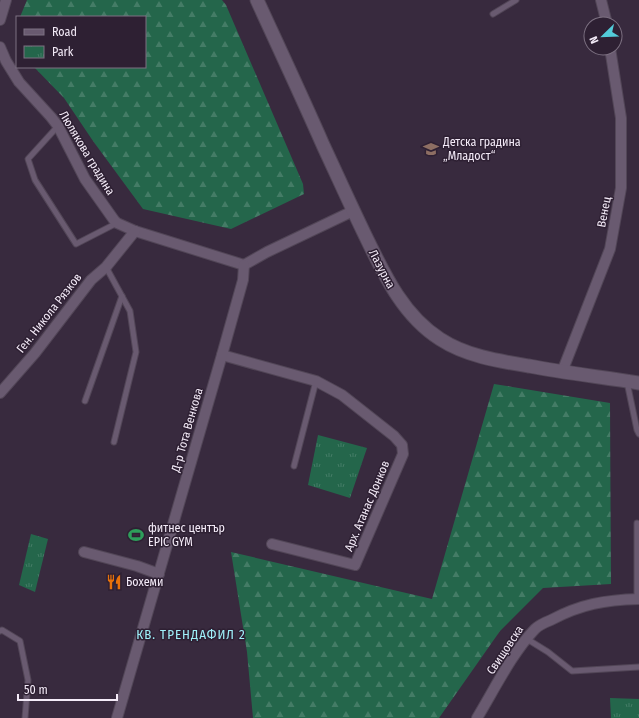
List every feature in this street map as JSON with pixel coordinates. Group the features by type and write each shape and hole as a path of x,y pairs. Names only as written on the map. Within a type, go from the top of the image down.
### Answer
{"street":[{"path":"0,20 6,0"},
{"name":"Лазурна","path":"257,0 379,265 394,292 407,311 440,339 466,352 495,360 562,372 633,382"},
{"path":"601,0 605,16"},
{"name":"Люлякова градина","path":"0,47 6,61 19,82 58,126 85,179 117,223"},
{"name":"Венец","path":"562,372 610,250 621,188 621,118 611,56"},
{"path":"117,223 135,231 244,265 353,211"},
{"name":"Ген. Никола Рязков","path":"0,393 35,353 91,280 106,267 135,231"},
{"name":"Д-р Тота Венкова","path":"117,718 222,355 243,280 244,265"},
{"path":"222,355 316,381"},
{"name":"Арх. Атанас Донков","path":"272,544 355,564 403,454 402,445 394,436 342,394 316,381"},
{"path":"84,552 137,566 159,574"},
{"name":"Свищовска","path":"477,718 516,654 536,628 557,616 589,604 606,601 638,599"}],"lane":[{"path":"493,14 516,0"},
{"path":"58,126 28,159 35,180 76,244 117,223"},
{"path":"106,267 130,310 136,352 114,442"},
{"path":"85,401 122,296"},
{"path":"294,466 316,381"},
{"path":"633,382 637,430 639,434"},
{"path":"637,523 638,599"},
{"path":"0,631 2,630 20,641 28,680 25,718"},
{"path":"527,639 548,652 572,671 639,667"}],"green space":[{"path":"27,0 222,0 226,5 303,184 304,194 231,229 143,209 93,141 64,98 35,68 146,68 146,16 20,16"},
{"path":"494,384 610,403 611,584 543,588 500,631 439,718 253,718 247,652 231,552 432,599"},
{"path":"318,435 367,448 350,498 308,485"},
{"path":"31,534 48,539 35,592 19,585"},
{"path":"610,698 639,699 639,718 611,718"}],"place":[{"name":"Детска градина „Младост“","path":"431,149"},
{"name":"фитнес център EPIC GYM","path":"136,535"},
{"name":"Бохеми","path":"114,582"}],"district":[{"name":"КВ. ТРЕНДАФИЛ 2","path":"191,634"}]}
